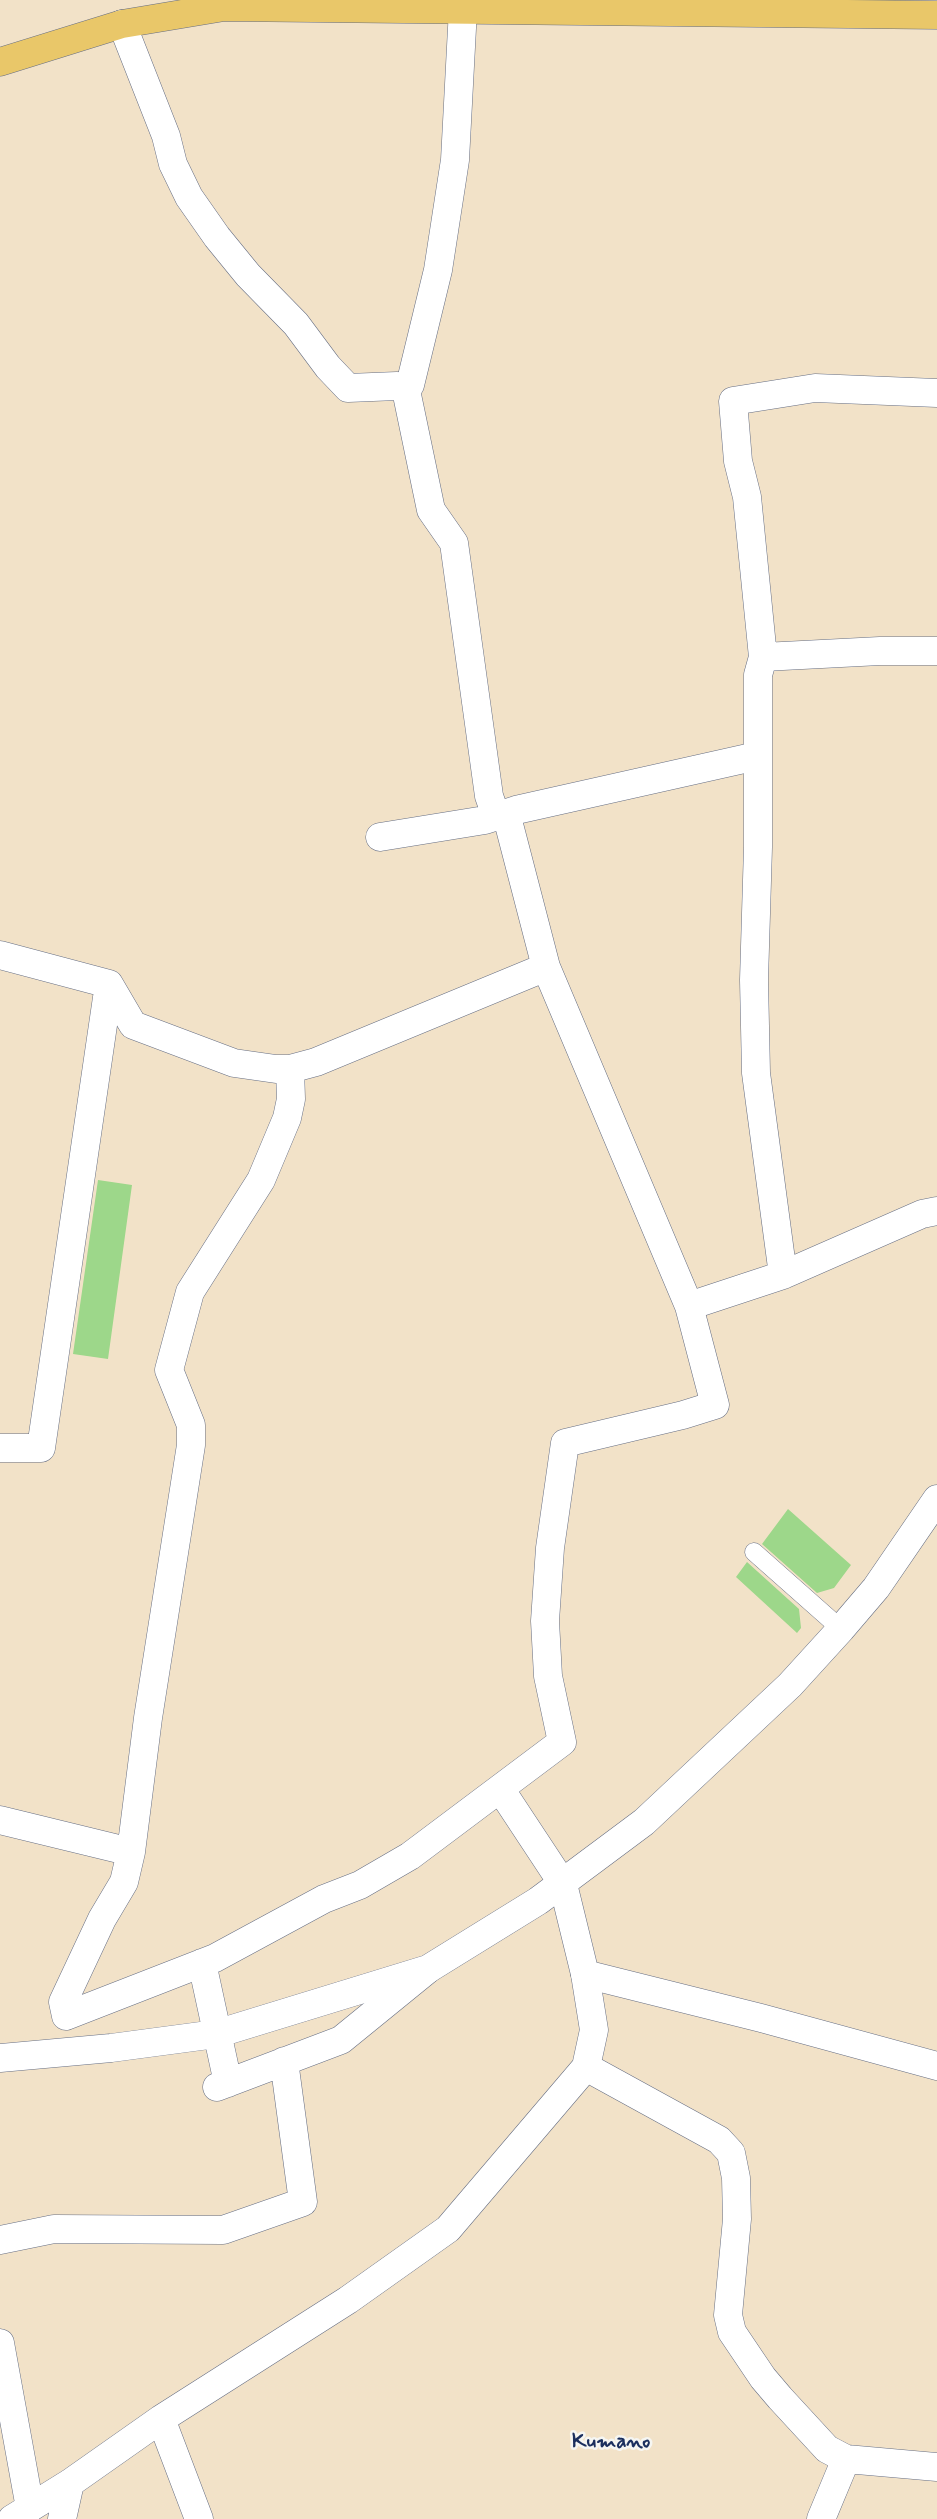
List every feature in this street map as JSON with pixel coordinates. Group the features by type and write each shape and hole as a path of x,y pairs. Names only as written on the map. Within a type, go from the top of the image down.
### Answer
{"highway":[{"path":"0,62 122,24 223,3 398,4 463,9 937,15"}],"street":[{"path":"406,390 410,385 438,270 455,160 463,9"},
{"path":"122,24 166,136 173,164 189,197 217,237 248,275 296,324 328,367 348,388 397,386 406,390"},
{"path":"783,1275 756,1073 754,980 758,847 758,675 764,658 747,497 738,461 733,401 816,388 937,393"},
{"path":"290,1069 291,1099 287,1118 261,1180 190,1292 169,1370 191,1425 191,1445 148,1718 131,1852 124,1882 102,1919 63,2002 66,2016 202,1963 324,1899 360,1885 410,1856 501,1790 562,1742 548,1676 545,1621 550,1548 565,1443 683,1415 715,1405 689,1306 546,967 501,814 489,796 454,543 431,510 406,390"},
{"path":"764,658 880,651 937,651"},
{"path":"380,837 501,814 757,756"},
{"path":"0,956 109,984 133,1025 234,1063 290,1069 316,1062 377,1038 546,967"},
{"path":"0,1448 41,1448 109,984"},
{"path":"689,1306 783,1275 922,1214 937,1211"},
{"path":"202,1963 216,2034 222,2085 340,2040 428,1969 563,1884 644,1822 790,1685 841,1629 876,1588 937,1499"},
{"path":"0,2344 21,2513 70,2483 161,2418 348,2300 448,2230 586,2067 594,2030 586,1974 563,1884 501,1790"},
{"path":"0,1820 131,1852"},
{"path":"0,2058 111,2048 216,2034 428,1969"},
{"path":"586,1974 761,2018 937,2066"},
{"path":"0,2240 54,2229 223,2230 303,2202 284,2061"},
{"path":"586,2067 719,2140 731,2153 736,2178 737,2219 728,2315 732,2332 763,2378 780,2398 827,2449 846,2459 937,2467"},
{"path":"161,2418 199,2519"},
{"path":"821,2519 846,2459"},
{"path":"62,2519 70,2483"}],"lane":[{"path":"754,1552 841,1629"}],"green space":[{"path":"98,1180 132,1185 108,1359 73,1354"},
{"path":"788,1509 851,1565 834,1588 817,1593 762,1544"},
{"path":"747,1562 799,1609 801,1628 797,1633 736,1577"}],"district":[{"name":"Kumano","path":"611,2443"}]}
